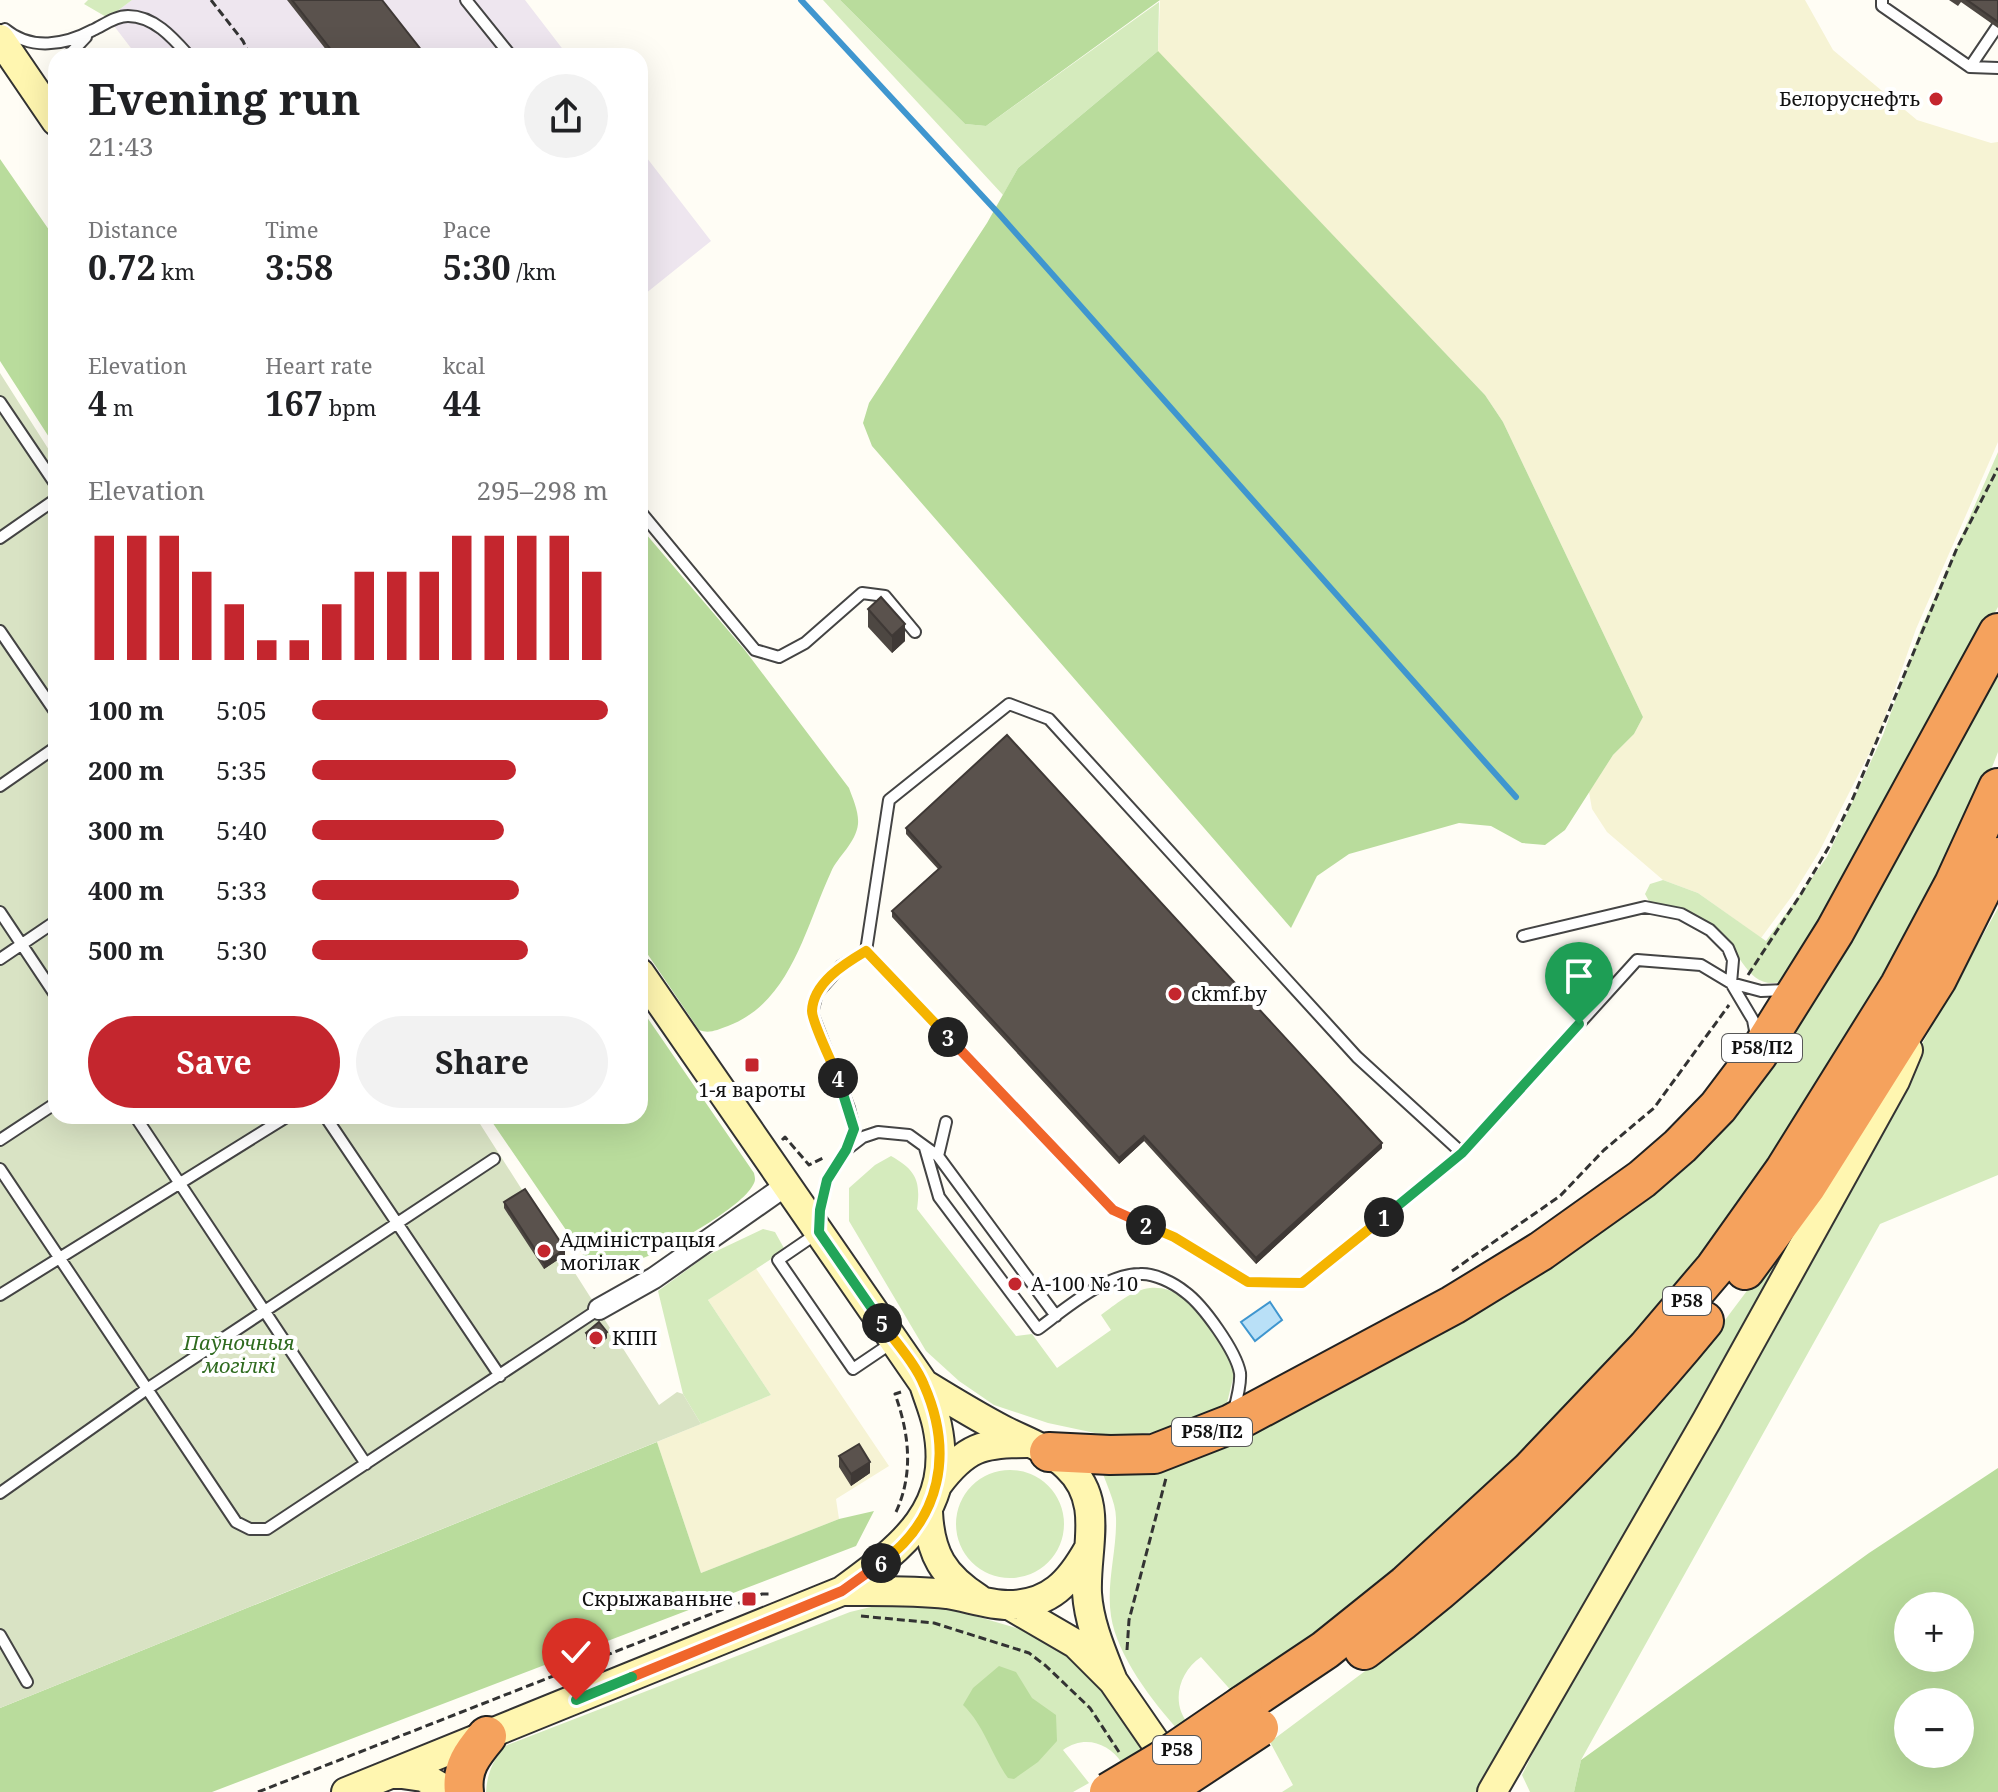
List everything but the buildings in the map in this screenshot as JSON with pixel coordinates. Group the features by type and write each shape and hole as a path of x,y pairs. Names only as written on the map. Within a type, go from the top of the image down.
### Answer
{"highway":[{"name":"Р58/П2","path":"1039,1447 1110,1455 1154,1454 1231,1424 1453,1305 1567,1233 1642,1179 1718,1107 1758,1054 1835,931 1998,633"},
{"name":"Р58","path":"1162,1792 1325,1650 1406,1585 1519,1482 1647,1348 1715,1268 1784,1171 1900,985 1954,884 1998,788"},
{"name":"Р58","path":"1109,1792 1251,1716 1420,1609 1532,1508 1667,1365 1737,1280 1806,1187 1937,979 1998,857"},
{"path":"462,1792 468,1758 487,1736"},
{"path":"442,1754 462,1792"}],"main road":[{"path":"0,39 48,109"},
{"path":"1492,1792 1707,1420 1887,1095 1937,979"},
{"path":"648,984 924,1384 937,1425 940,1453 938,1484"},
{"path":"924,1384 1039,1447 1069,1467 1084,1488 1092,1515 1087,1594 1096,1638 1116,1684 1188,1792"},
{"name":"Р58/П2","path":"346,1792 842,1591 894,1553 928,1512 938,1484 968,1452 993,1443 1039,1447"},
{"name":"Р58/П2","path":"928,1512 929,1537 942,1568 959,1586 996,1603"},
{"name":"Р58/П2","path":"842,1591 935,1593 996,1603 1043,1598 1061,1588 1076,1572 1090,1548"},
{"path":"996,1603 1076,1644 1116,1684"},
{"path":"395,1773 423,1777 449,1792"}],"street":[{"path":"599,1309 654,1278 788,1184"}],"lane":[{"path":"466,0 505,48"},
{"path":"1882,0 1882,6 1970,67 1998,68"},
{"path":"0,26 31,43 61,44 126,15 148,20 167,32 182,48"},
{"path":"1970,67 1997,27"},
{"path":"76,48 92,31"},
{"path":"0,402 48,473"},
{"path":"0,538 48,505"},
{"path":"648,521 755,650 779,657 805,643 862,593 885,596 915,632"},
{"path":"0,631 48,701"},
{"path":"866,951 889,800 1009,704 1049,719 1357,1057 1462,1153"},
{"path":"0,786 48,753"},
{"path":"1523,936 1645,907 1681,914 1710,930 1728,948 1733,960 1731,983 1753,1020 1758,1054"},
{"path":"0,912 48,984"},
{"path":"0,959 48,926"},
{"path":"866,951 1113,1210 1174,1237 1248,1282 1302,1283 1462,1153 1637,960 1701,965 1731,983 1772,992 1801,987"},
{"path":"866,951 841,966 817,993 812,1013 849,1108 854,1129 846,1150 827,1180 819,1232 778,1260 853,1369 894,1341"},
{"path":"0,1140 48,1108"},
{"path":"938,1156 946,1122"},
{"path":"140,1124 366,1464"},
{"path":"0,1295 275,1124"},
{"path":"330,1124 500,1376"},
{"path":"846,1150 863,1137 878,1132 909,1135 938,1156 1056,1316"},
{"path":"925,1148 939,1197 1038,1329 1086,1294 1122,1276 1142,1273 1158,1277 1185,1292 1228,1347 1240,1374 1231,1424"},
{"path":"0,1493 147,1389 494,1159"},
{"path":"0,1169 236,1522 250,1529 267,1529 599,1309"},
{"path":"0,1635 27,1682"}],"path":[{"path":"211,0 246,48"},
{"path":"1116,1684 1132,1678 1126,1661 1129,1620 1166,1475 1154,1454"},
{"path":"842,1591 853,1615 934,1623 1029,1653 1090,1708 1122,1756"}],"shaded area":[{"path":"132,0 525,0 562,48 131,48 108,18"},
{"path":"1160,0 1805,0 1833,50 1917,120 1991,143 1998,142 1998,442 1916,629 1879,734 1819,852 1761,938 1698,893 1663,880 1607,832 1592,809 1589,792 1613,755 1634,734 1643,717 1503,422 1485,395 1158,52"},
{"path":"648,159 711,241 648,292"},
{"path":"755,1267 889,1466 836,1499 839,1519 701,1573 657,1442 771,1395 708,1300"}],"green space":[{"path":"88,0 132,0 108,18 84,4"},
{"path":"823,0 840,0 965,124 986,126 1159,2 1158,51 1018,168 1003,195"},
{"path":"840,0 1160,0 986,126 965,124"},
{"path":"1158,51 1485,395 1503,422 1643,717 1634,734 1613,755 1565,830 1545,845 1522,843 1491,826 1459,823 1349,854 1317,876 1291,928 872,446 863,423 869,403 987,223 1018,168"},
{"path":"0,159 48,228 48,436 0,361"},
{"name":"Паўночныя могілкі","path":"0,373 48,448 48,1124 480,1124 659,1405 677,1392 683,1394 701,1424 0,1708"},
{"path":"1998,452 1998,607 1791,979 1764,982 1747,969 1715,929 1692,917 1650,903 1645,894 1650,884 1663,880 1698,893 1766,941 1827,857 1883,735 1920,631"},
{"path":"648,536 744,649 849,788 858,815 857,831 831,872 804,939 767,1000 749,1015 728,1026 710,1032 699,1030 648,955"},
{"path":"1998,656 1998,752 1955,862 1755,1196 1556,1425 1402,1570 1236,1696 1201,1657 1193,1663 1183,1679 1179,1698 1183,1716 1189,1725 1179,1731 1138,1678 1120,1647 1115,1631 1110,1591 1116,1512 1100,1465 1182,1459 1313,1403 1508,1288 1664,1184"},
{"path":"1998,908 1998,1175 1880,1224 1581,1760 1574,1792 1530,1792 1522,1775 1590,1638"},
{"path":"648,1019 754,1173 755,1180 735,1204 659,1251 624,1264 599,1269 590,1265 493,1124 648,1124"},
{"path":"891,1156 915,1177 917,1209 1016,1336 1032,1334 1057,1368 1111,1330 1101,1315 1143,1289 1165,1289 1179,1295 1202,1316 1235,1370 1227,1403 1199,1429 1109,1436 1048,1423 994,1405 959,1381 926,1351 849,1221 849,1188 875,1165"},
{"path":"1816,1199 1819,1203 1480,1792 1282,1792 1293,1785 1270,1742 1400,1645 1710,1340"},
{"path":"763,1229 775,1232 785,1250 708,1300 771,1395 701,1424 683,1394 658,1291 706,1256"},
{"path":"657,1442 701,1573 839,1519 874,1511 856,1546 212,1792 0,1792 0,1708"},
{"path":"1998,1468 1998,1792 1574,1792 1581,1760 1869,1553"},
{"path":"1010,1470 1031,1474 1048,1486 1060,1503 1064,1524 1060,1545 1048,1562 1031,1574 1010,1578 989,1574 972,1562 960,1545 956,1524 960,1503 972,1486 989,1474"},
{"path":"904,1599 948,1608 1044,1636 1099,1685 1143,1750 1122,1763 1110,1750 1095,1743 1071,1745 1063,1750 1089,1783 1073,1792 486,1792 491,1768 505,1746 850,1612"},
{"path":"999,1666 1016,1672 1032,1698 1056,1715 1057,1741 1038,1762 1014,1779 1008,1778 976,1721 963,1705 973,1688"}],"water":[{"path":"1270,1302 1282,1320 1255,1341 1241,1322"}],"waterway":[{"path":"801,0 999,214 1516,797"}],"place":[{"name":"Белоруснефть","path":"1936,99"},
{"name":"ckmf.by","path":"1175,994"},
{"name":"1-я вароты","path":"752,1065"},
{"name":"Адміністрацыя могілак","path":"544,1251"},
{"name":"А-100 № 10","path":"1015,1284"},
{"name":"КПП","path":"596,1338"},
{"name":"Скрыжаваньне","path":"749,1599"}],"route":[{"path":"576,1700 842,1591 894,1553 928,1512 938,1484 940,1453 937,1425 924,1384 819,1232 827,1180 846,1150 854,1129 839,1080 812,1013 817,993 841,966 866,951 1113,1210 1174,1237 1248,1282 1302,1283 1462,1153 1579,1024"}]}
